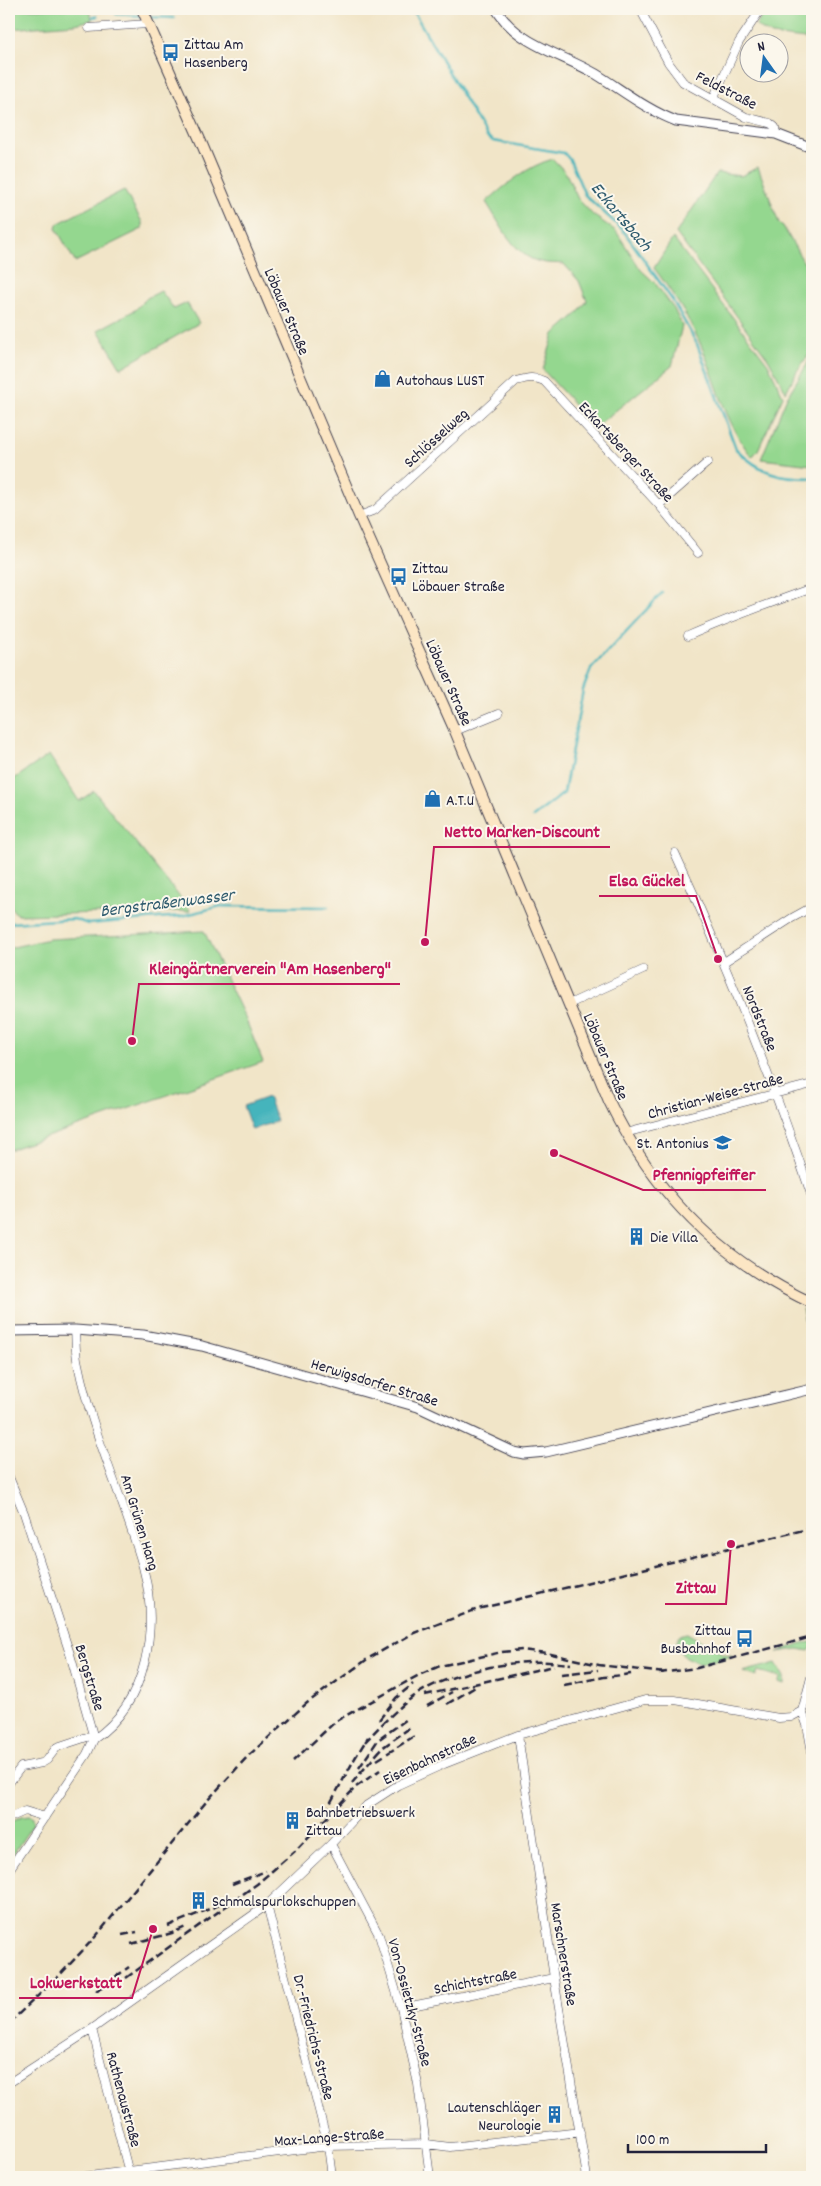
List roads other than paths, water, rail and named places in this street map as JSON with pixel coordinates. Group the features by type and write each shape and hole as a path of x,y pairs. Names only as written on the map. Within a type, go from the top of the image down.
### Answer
{"main road":[{"name":"Löbauer Straße","path":"145,16 201,142 359,516 455,731 625,1133 654,1177 696,1224 754,1272 812,1303"}],"street":[{"path":"496,9 507,22 527,39 594,73 661,115 683,122 776,134 812,148"},
{"name":"Feldstraße","path":"640,9 668,62 683,82 746,117 770,123 775,127 776,134"},
{"path":"713,99 740,42 761,9"},
{"path":"89,28 145,16"},
{"name":"Schlösselweg","path":"359,516 374,510 516,381 528,378"},
{"name":"Eckartsberger Straße","path":"528,378 538,378 544,381 659,505 698,553"},
{"path":"659,505 708,462"},
{"path":"688,636 736,614 767,605 812,588"},
{"path":"455,731 499,713"},
{"name":"Nordstraße","path":"675,853 724,962 776,1093 812,1197"},
{"path":"724,962 812,907"},
{"path":"569,1004 643,970"},
{"name":"Christian-Weise-Straße","path":"625,1133 812,1084"},
{"name":"Herwigsdorfer Straße","path":"9,1331 75,1330 143,1335 202,1346 418,1407 506,1448 524,1454 546,1452 812,1389"},
{"name":"Am Grünen Hang","path":"75,1330 77,1363 94,1423 143,1568 150,1621 146,1655 134,1693 107,1730 94,1737"},
{"name":"Bergstraße","path":"9,1477 24,1513 94,1737"},
{"path":"812,1674 802,1711 807,1725 812,1752"},
{"name":"Eisenbahnstraße","path":"9,2084 92,2029 267,1904 331,1844 367,1805 398,1785 444,1764 518,1735 637,1702 660,1699 779,1718 791,1717 802,1711"},
{"name":"Marschnerstraße","path":"518,1735 554,1978 587,2177"},
{"path":"9,1783 21,1767 42,1763 47,1760 57,1747 94,1737"},
{"path":"9,1870 88,1754 94,1737"},
{"path":"9,1818 25,1811 45,1817"},
{"name":"Von-Ossietzky-Straße","path":"331,1844 379,1935 401,2008 418,2084 430,2177"},
{"name":"Dr.-Friedrichs-Straße","path":"267,1904 328,2146 332,2177"},
{"name":"Schichtstraße","path":"401,2008 554,1978"},
{"name":"Rathenaustraße","path":"92,2029 130,2174"},
{"name":"Max-Lange-Straße","path":"81,2177 130,2174 328,2146 427,2144 450,2147 580,2132"}],"water":[{"path":"268,1097 277,1121 252,1130 243,1106"}],"waterway":[{"name":"Eckartsbach","path":"412,9 487,137 493,141 564,153 570,160 585,195 623,230 673,301 697,344 736,449 753,464 762,469 790,477 812,478"},
{"path":"116,14 142,16"},
{"path":"93,17 97,16"},
{"path":"150,17 174,18"},
{"name":"Bergstraßenwasser","path":"533,817 564,793 583,690 591,669 662,593"},
{"name":"Bergstraßenwasser","path":"9,923 74,919 88,924 182,916 221,906 328,907"}],"railway":[{"path":"9,2023 57,1978 97,1935 206,1802 248,1756 307,1703 369,1658 414,1633 478,1609 812,1528"},
{"path":"659,1673 697,1668 812,1637"},
{"path":"293,1761 336,1721 419,1675 440,1666 502,1652 522,1650 547,1653 599,1665 665,1673"},
{"path":"365,1742 404,1704 419,1693 443,1681 505,1664 537,1662 571,1664"},
{"path":"425,1695 554,1666"},
{"path":"561,1674 598,1670"},
{"path":"564,1685 604,1677 632,1674"},
{"path":"379,1720 396,1698 413,1684"},
{"path":"447,1704 477,1686"},
{"path":"427,1706 452,1692"},
{"path":"359,1768 378,1740 407,1719"},
{"path":"352,1783 382,1748 411,1727"},
{"path":"377,1760 416,1735"},
{"path":"325,1813 368,1737"},
{"path":"126,1978 257,1884 295,1851 356,1787 380,1770"},
{"path":"232,1884 266,1871"},
{"path":"168,1926 219,1905"},
{"path":"131,1944 172,1933 188,1926"},
{"path":"122,1935 137,1932"},
{"path":"96,1991 129,1967"}],"place":[{"name":"Zittau Am Hasenberg","path":"170,52"},
{"name":"Autohaus LUST","path":"382,379"},
{"name":"Zittau Löbauer Straße","path":"398,576"},
{"name":"A.T.U","path":"432,799"},
{"name":"Netto Marken-Discount","path":"425,942"},
{"name":"Elsa Gückel","path":"718,959"},
{"name":"Kleingärtnerverein \"Am Hasenberg\"","path":"132,1041"},
{"name":"St. Antonius","path":"723,1142"},
{"name":"Pfennigpfeiffer","path":"554,1153"},
{"name":"Die Villa","path":"636,1236"},
{"name":"Zittau","path":"731,1544"},
{"name":"Zittau Busbahnhof","path":"745,1638"},
{"name":"Bahnbetriebswerk Zittau","path":"292,1820"},
{"name":"Schmalspurlokschuppen","path":"198,1900"},
{"name":"Lokwerkstatt","path":"153,1929"},
{"name":"Lautenschläger Neurologie","path":"555,2115"}]}
